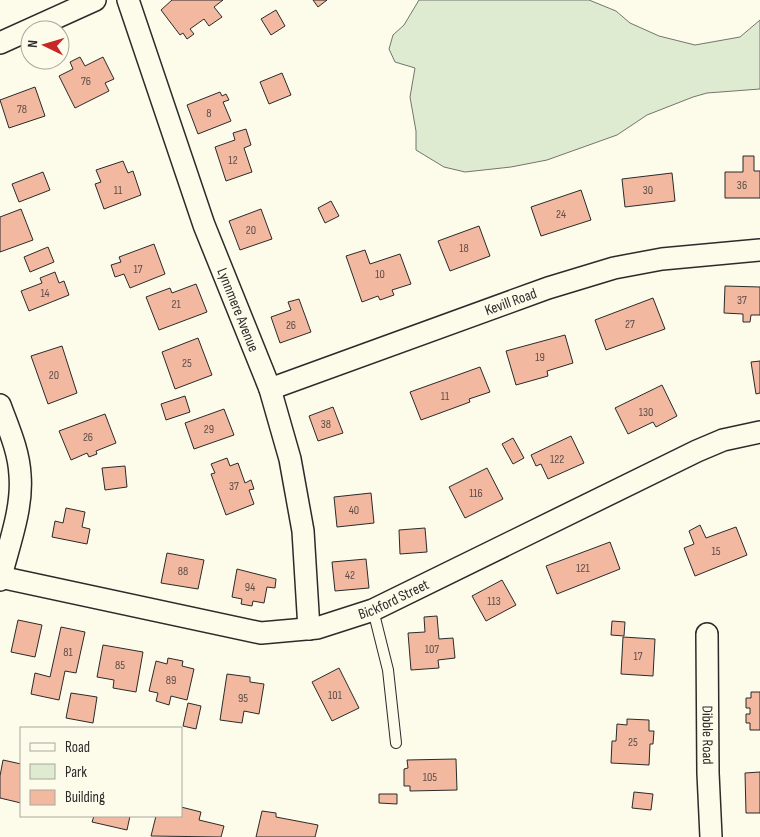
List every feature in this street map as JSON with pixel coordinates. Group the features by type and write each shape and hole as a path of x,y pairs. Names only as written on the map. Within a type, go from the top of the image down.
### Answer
{"street":[{"path":"0,43 95,0"},
{"name":"Lynnmere Avenue","path":"128,0 204,225 270,389 290,458 303,531 309,629"},
{"name":"Kevill Road","path":"270,389 548,288 614,268 662,259 760,250"},
{"path":"0,405 15,450 20,473 20,486 0,578"},
{"name":"Bickford Street","path":"0,578 261,633 309,629 373,610 688,455 723,440 760,432"},
{"name":"Dibble Road","path":"707,634 708,773 711,837"}],"lane":[{"path":"373,610 388,670 396,743"}],"green space":[{"path":"419,0 589,0 616,11 630,23 659,36 695,45 740,37 760,20 760,89 707,93 693,97 647,115 617,135 547,160 511,167 465,172 444,167 416,150 416,131 410,97 415,68 395,62 389,49 393,35 404,25"}],"building":[{"path":"172,0 223,0 214,7 222,17 209,26 204,19 190,29 194,34 187,39 183,33 180,35 161,10"},
{"path":"313,0 327,0 318,7"},
{"path":"276,10 285,26 271,35 261,19"},
{"path":"80,57 85,66 103,57 114,79 105,83 109,91 75,108 59,76 73,69 70,62"},
{"path":"282,73 291,95 269,104 260,82"},
{"path":"35,87 45,116 9,128 0,100"},
{"path":"220,92 222,96 226,94 229,100 223,102 231,121 198,134 187,105"},
{"path":"246,129 251,145 244,148 252,172 226,181 215,147 235,140 233,133"},
{"path":"743,156 754,156 754,171 760,171 760,198 725,198 725,172 743,172"},
{"path":"123,161 128,173 133,171 141,195 104,209 95,184 101,182 96,170"},
{"path":"43,172 50,190 19,202 12,184"},
{"path":"672,173 675,201 625,207 622,179"},
{"path":"581,190 591,220 541,236 531,207"},
{"path":"331,201 339,216 325,223 318,208"},
{"path":"21,209 33,240 0,252 0,217"},
{"path":"261,209 272,239 240,250 229,221"},
{"path":"479,226 490,256 450,271 438,241"},
{"path":"154,244 165,274 130,288 124,274 115,277 111,265 121,262 119,257"},
{"path":"48,247 54,262 30,272 24,257"},
{"path":"365,250 370,264 400,254 411,284 392,290 394,295 380,300 378,296 362,302 346,256"},
{"path":"55,272 59,283 64,281 69,295 29,311 21,291 42,283 40,278"},
{"path":"196,284 207,312 159,330 146,297 170,288 172,293"},
{"path":"725,286 760,287 760,315 751,315 750,322 743,322 743,314 724,313"},
{"path":"653,298 665,329 606,350 595,320"},
{"path":"299,299 311,332 280,343 271,317 291,310 288,302"},
{"path":"565,335 573,363 547,371 548,376 516,385 506,351"},
{"path":"198,338 212,375 175,389 162,352"},
{"path":"62,346 77,393 48,404 31,356"},
{"path":"760,361 760,393 756,394 751,362"},
{"path":"480,367 490,392 469,399 470,402 421,420 410,392"},
{"path":"662,385 677,416 656,427 653,422 628,434 615,408"},
{"path":"185,396 190,412 166,420 161,404"},
{"path":"333,407 343,433 318,441 309,416"},
{"path":"224,409 234,435 194,449 185,423"},
{"path":"105,414 116,443 96,451 97,454 89,457 87,453 71,460 59,431"},
{"path":"571,436 584,463 548,479 541,464 536,466 531,455"},
{"path":"513,438 524,458 513,464 502,444"},
{"path":"227,458 230,466 238,463 245,483 251,480 254,489 249,490 254,504 226,515 211,474 215,473 211,464"},
{"path":"125,466 127,487 105,490 102,468"},
{"path":"487,468 503,499 465,518 449,487"},
{"path":"371,493 374,523 337,527 334,497"},
{"path":"66,508 85,512 82,527 90,529 87,544 52,537 55,521 63,523"},
{"path":"700,525 706,538 736,527 747,555 695,576 684,548 694,544 689,531"},
{"path":"425,528 427,552 400,554 399,530"},
{"path":"610,542 620,569 557,594 546,566"},
{"path":"167,553 204,560 198,589 161,583"},
{"path":"366,559 369,588 335,591 332,562"},
{"path":"237,569 276,579 275,588 267,587 264,603 253,601 252,606 241,604 242,599 232,597"},
{"path":"502,580 516,605 486,621 472,596"},
{"path":"437,616 439,639 453,638 455,658 438,660 439,668 411,670 408,633 425,632 424,617"},
{"path":"18,620 42,625 35,657 11,652"},
{"path":"612,621 625,622 624,636 611,635"},
{"path":"61,627 85,632 76,673 65,671 59,700 31,694 35,673 50,677"},
{"path":"623,637 655,639 653,676 621,674"},
{"path":"103,645 143,652 136,692 113,688 114,680 97,677"},
{"path":"168,658 183,661 182,666 194,669 187,700 171,696 169,705 156,701 158,693 149,691 156,661 167,664"},
{"path":"339,668 359,708 332,721 312,682"},
{"path":"227,674 250,677 250,682 264,684 259,714 244,711 242,723 220,720"},
{"path":"751,692 760,692 760,730 750,730 750,723 746,723 746,714 750,714 750,708 746,708 746,698 751,698"},
{"path":"71,693 97,697 93,723 66,718"},
{"path":"188,703 201,706 196,729 183,726"},
{"path":"627,719 649,720 649,731 654,731 653,744 650,744 649,765 611,763 612,741 616,741 617,724 627,725"},
{"path":"456,759 457,790 410,791 410,786 404,786 404,769 408,768 407,760"},
{"path":"3,760 20,764 20,803 0,798 0,776"},
{"path":"760,772 760,813 746,813 745,773"},
{"path":"634,792 653,794 651,810 632,808"},
{"path":"379,794 397,794 397,804 379,803"},
{"path":"182,807 201,812 199,820 224,826 221,837 151,836 156,817 182,817"},
{"path":"262,811 276,813 276,817 318,825 315,837 256,837"},
{"path":"94,817 130,817 127,830 92,822"}]}
